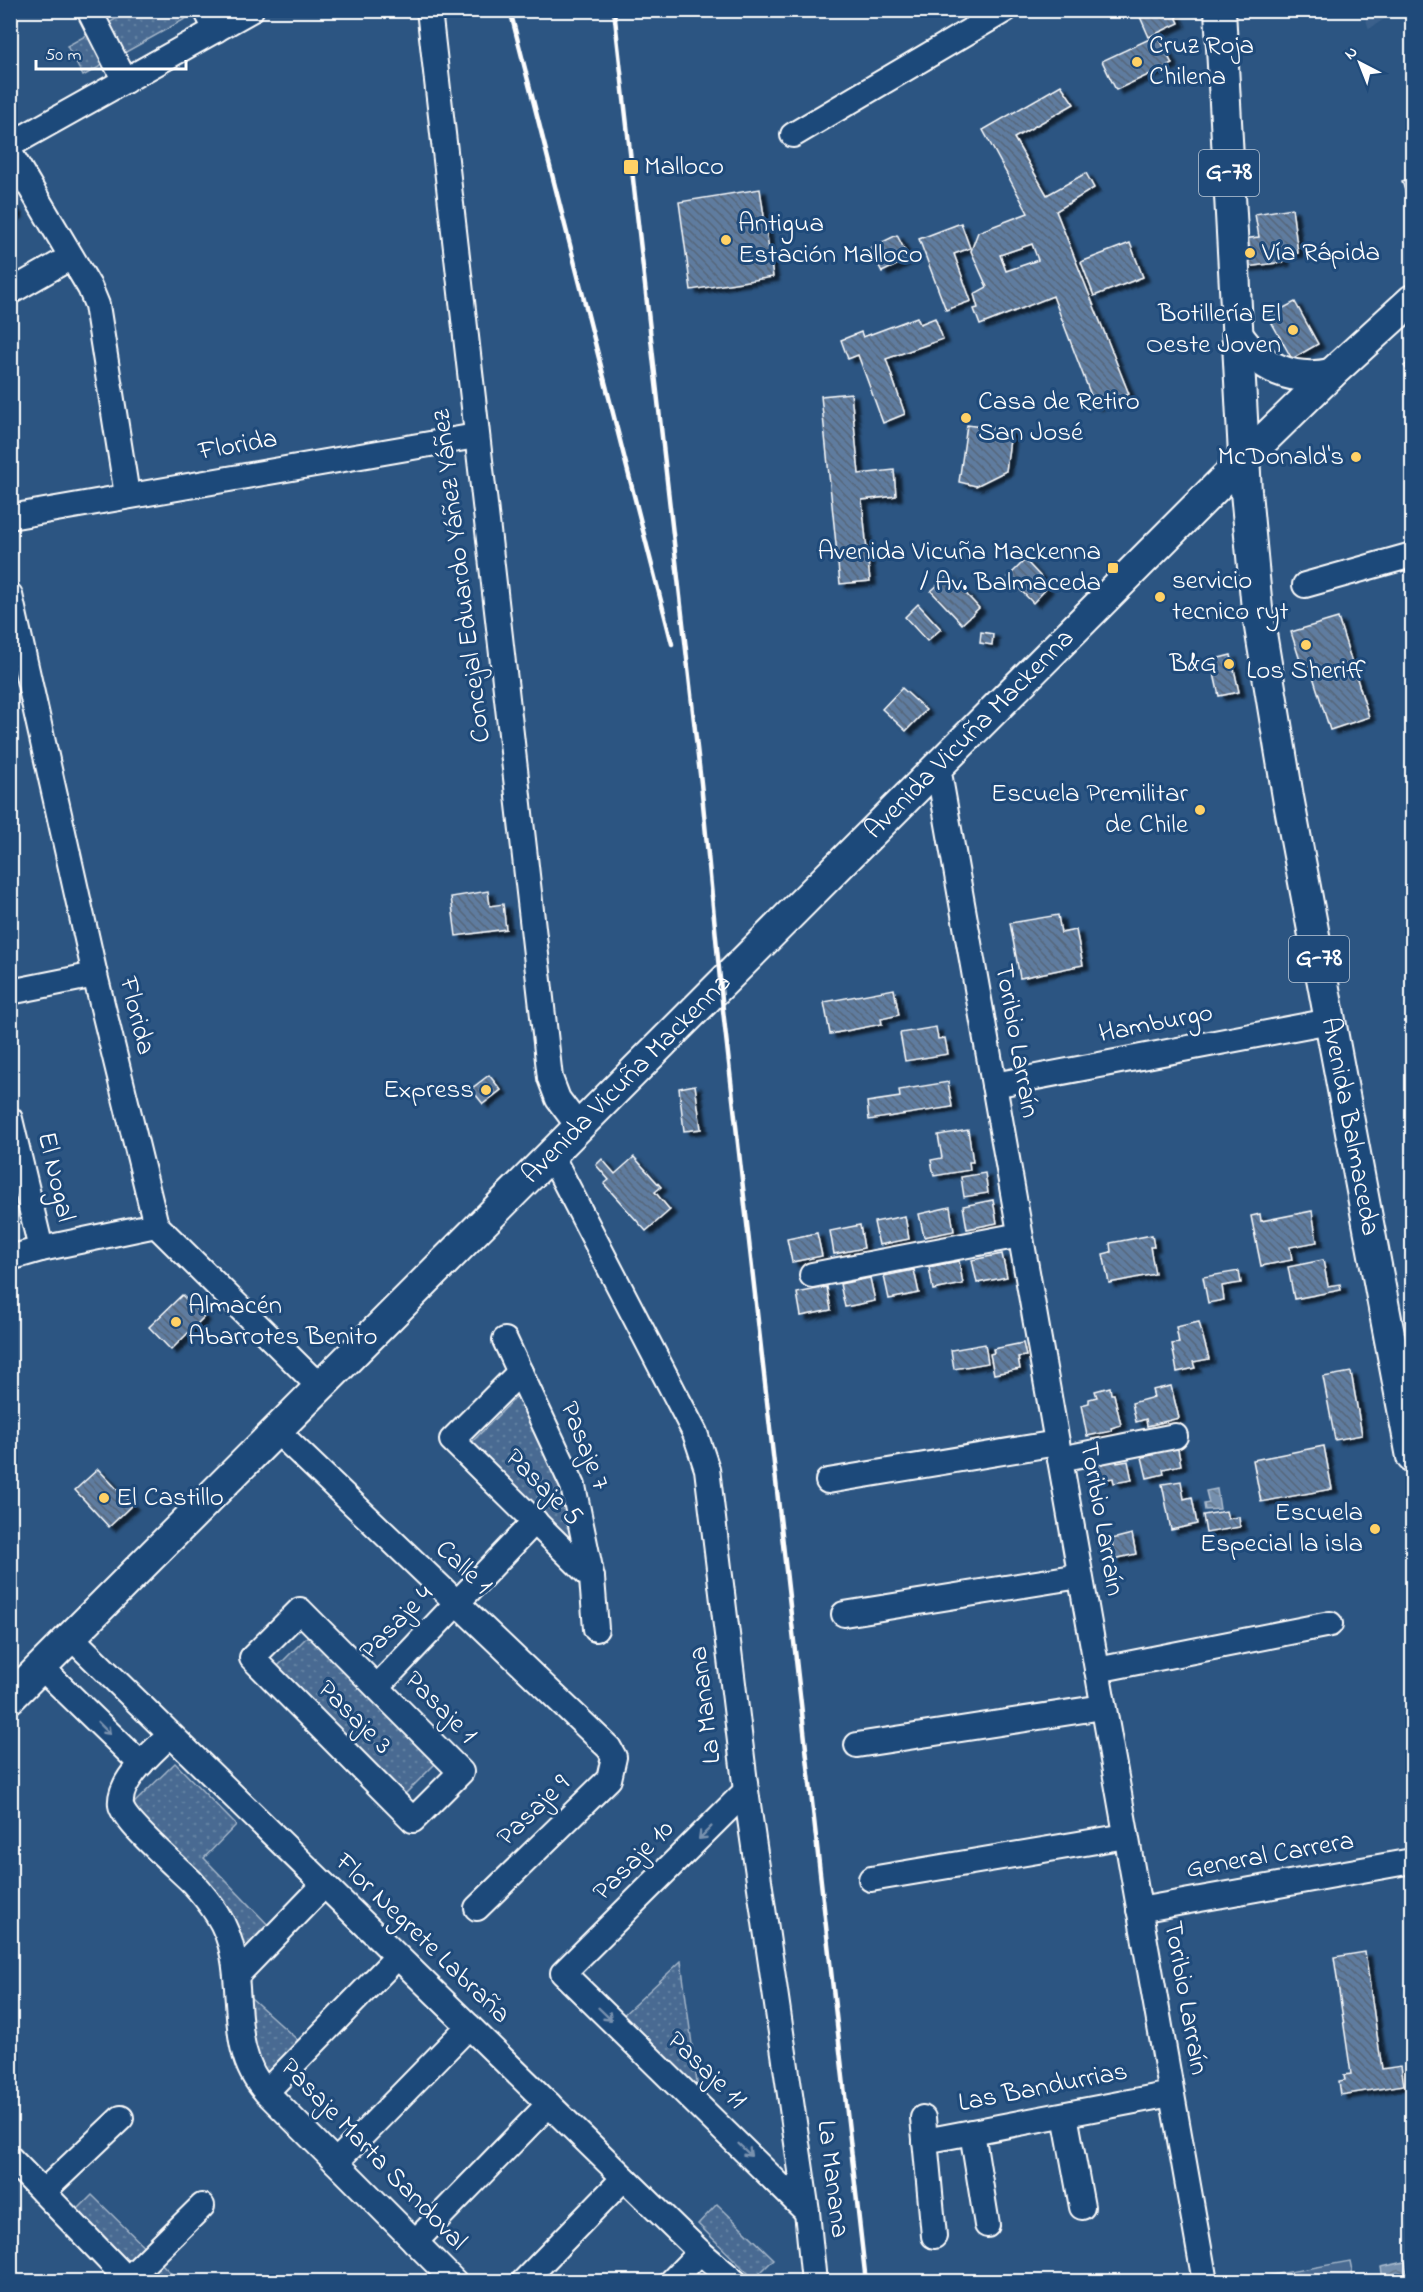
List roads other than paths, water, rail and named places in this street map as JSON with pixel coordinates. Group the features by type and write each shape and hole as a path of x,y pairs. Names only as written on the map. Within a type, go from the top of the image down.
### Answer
{"main road":[{"name":"Avenida Balmaceda","path":"1220,10 1244,459 1257,609 1270,697 1413,1456"},
{"name":"Avenida Vicuña Mackenna","path":"10,1698 1244,459 1331,374 1413,300"},
{"path":"1238,336 1257,358 1282,372 1306,377 1331,374"}],"street":[{"path":"89,10 125,81"},
{"path":"10,145 125,81 211,20 251,10"},
{"name":"Concejal Eduardo Yáñez Yáñez","path":"429,10 550,1078 558,1099 579,1127"},
{"path":"793,135 1005,10"},
{"path":"10,153 90,288 100,319 127,495"},
{"path":"10,292 71,257"},
{"name":"Florida","path":"10,517 476,436"},
{"path":"1305,585 1413,555"},
{"name":"Florida","path":"10,596 95,975 156,1225"},
{"name":"Toribio Larraín","path":"938,767 1205,2282"},
{"path":"10,992 95,975"},
{"name":"Hamburgo","path":"994,1085 1330,1021"},
{"name":"El Nogal","path":"15,1112 41,1249"},
{"name":"La Manana","path":"551,1155 703,1452 710,1487 746,1791 807,2211 814,2282"},
{"path":"10,1258 41,1249 156,1225 320,1387"},
{"path":"812,1275 1020,1235"},
{"name":"Pasaje 7","path":"505,1340 573,1486 592,1578 596,1629"},
{"name":"Pasaje 5","path":"520,1372 452,1440 592,1578"},
{"name":"Calle 1","path":"277,1431 609,1748"},
{"path":"828,1481 1175,1437"},
{"name":"Pasaje 4","path":"377,1687 535,1521"},
{"path":"844,1614 1080,1576"},
{"name":"Pasaje 1","path":"300,1610 461,1772"},
{"name":"Pasaje 3","path":"300,1610 252,1658 413,1820 461,1772"},
{"path":"1097,1670 1330,1624"},
{"name":"Flor Negrete Labraña","path":"70,1637 700,2252 735,2282"},
{"path":"41,1667 141,1764 170,1735"},
{"path":"857,1745 1103,1707"},
{"name":"Pasaje 9","path":"477,1908 609,1779 614,1757 609,1748"},
{"name":"Pasaje Marta Sandoval","path":"141,1764 123,1790 121,1804 130,1821 194,1884 218,1915 235,1956 243,2049 252,2073 266,2091 455,2282"},
{"name":"Pasaje 10","path":"563,1973 746,1791"},
{"path":"871,1879 1126,1836"},
{"name":"General Carrera","path":"1139,1910 1413,1861"},
{"path":"238,1974 324,1885"},
{"path":"266,2091 397,1957"},
{"name":"Pasaje 11","path":"563,1973 807,2211"},
{"path":"336,2162 469,2026"},
{"name":"Las Bandurrias","path":"934,2236 924,2130 972,2132 1172,2094"},
{"path":"415,2242 549,2104"},
{"path":"1065,2115 1082,2207"},
{"path":"43,2192 121,2118"},
{"path":"972,2132 987,2225"},
{"path":"10,2158 129,2280 202,2206"},
{"path":"523,2282 624,2178"},
{"path":"670,2282 700,2252"}],"water":[{"path":"1217,1489 1220,1509 1205,1510 1204,1504 1209,1503 1206,1491"},
{"path":"1405,2262 1407,2274 1383,2279 1381,2267"}],"railway":[{"path":"510,10 672,644"},
{"path":"614,10 701,783 723,1010 866,2282"}],"place":[{"name":"Cruz Roja Chilena","path":"1137,62"},
{"name":"Malloco","path":"631,167"},
{"name":"Antigua Estación Malloco","path":"726,240"},
{"name":"Vía Rápida","path":"1250,253"},
{"name":"Botillería El Oeste Joven","path":"1293,330"},
{"name":"Casa de Retiro San José","path":"966,418"},
{"name":"McDonald's","path":"1356,457"},
{"name":"Avenida Vicuña Mackenna / Av. Balmaceda","path":"1113,568"},
{"name":"servicio tecnico ryt","path":"1160,597"},
{"name":"Los Sheriff","path":"1306,645"},
{"name":"B&G","path":"1229,664"},
{"name":"Escuela Premilitar de Chile","path":"1200,810"},
{"name":"Express","path":"486,1090"},
{"name":"Almacén Abarrotes Benito","path":"176,1322"},
{"name":"El Castillo","path":"104,1498"},
{"name":"Escuela Especial la isla","path":"1375,1529"}]}
